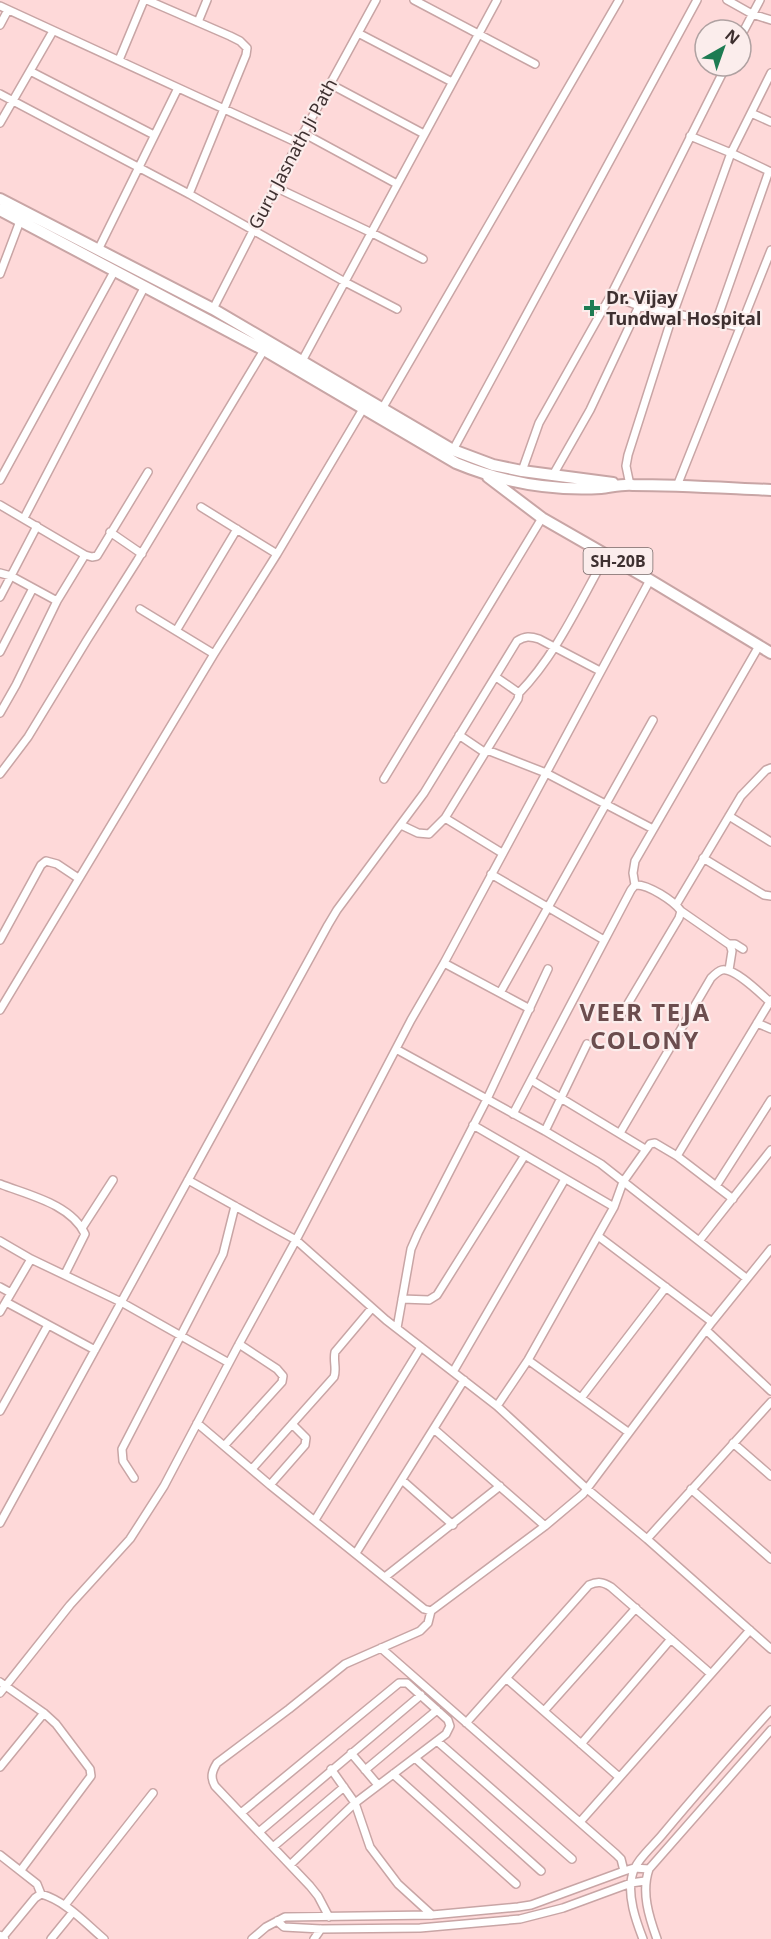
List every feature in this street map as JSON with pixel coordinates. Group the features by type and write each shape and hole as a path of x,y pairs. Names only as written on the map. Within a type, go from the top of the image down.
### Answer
{"main road":[{"path":"0,199 213,309 382,409 472,459 522,471 625,485"},
{"path":"0,210 264,350 456,463 484,474 505,480 563,487 601,488 625,485 771,490"},
{"name":"SH-20B","path":"472,459 484,474 542,518 607,554 771,653"}],"street":[{"path":"119,60 145,0 240,40 246,48 246,55 225,109 189,194"},
{"path":"198,22 207,0"},
{"name":"Guru Jasnath Ji Path","path":"213,309 303,133 376,0"},
{"path":"414,0 535,64"},
{"path":"302,361 497,0"},
{"path":"382,409 620,0"},
{"path":"453,450 697,0"},
{"path":"727,0 752,14 771,20"},
{"path":"750,18 760,0"},
{"path":"0,6 298,143"},
{"path":"0,25 8,10"},
{"path":"0,123 53,31"},
{"path":"358,33 452,82"},
{"path":"30,71 154,135"},
{"path":"625,485 628,455 674,314 731,153 771,73"},
{"path":"522,471 539,423 611,294 720,78"},
{"path":"330,84 424,134"},
{"path":"98,250 178,88"},
{"path":"0,94 189,194 397,309"},
{"path":"751,113 771,122"},
{"path":"303,133 397,184"},
{"path":"690,136 770,172 716,322"},
{"path":"275,187 423,260"},
{"path":"0,274 20,221"},
{"path":"677,486 771,250"},
{"path":"0,480 115,270"},
{"path":"24,518 145,286"},
{"path":"611,294 639,306 740,327"},
{"path":"553,475 590,410 639,306"},
{"path":"0,774 22,746 142,554 264,350"},
{"path":"0,1010 363,409"},
{"path":"0,505 85,555 97,556 148,472"},
{"path":"201,507 277,554"},
{"path":"384,779 542,518"},
{"path":"0,597 38,526"},
{"path":"176,631 237,529"},
{"path":"110,532 142,554"},
{"path":"401,825 418,833 429,834 445,818 518,699 519,693 532,679 554,647 607,554"},
{"path":"0,713 57,601 85,555"},
{"path":"0,573 11,576 57,601"},
{"path":"21,1870 91,1776 90,1769 56,1724 44,1713 2,1687 70,1605 130,1539 164,1486 396,1049 650,580"},
{"path":"0,652 33,588"},
{"path":"140,609 214,654"},
{"path":"0,1523 337,910 424,793 517,641 523,637 538,639 600,670"},
{"path":"513,1114 635,885 633,866 759,646"},
{"path":"495,677 519,693"},
{"path":"500,993 653,720"},
{"path":"459,735 484,752 487,750 546,773 653,829"},
{"path":"620,1017 679,918 678,908 703,858 745,790 771,768"},
{"path":"729,816 771,842"},
{"path":"445,818 502,853"},
{"path":"703,858 764,895 771,896"},
{"path":"0,940 41,865 46,861 57,864 78,878"},
{"path":"491,874 604,940"},
{"path":"635,885 642,885 729,944 732,951 729,970"},
{"path":"729,944 735,944 743,949"},
{"path":"444,963 530,1009"},
{"path":"397,1328 411,1249 548,969"},
{"path":"620,1134 711,978 716,972 723,969 729,970 756,988 770,1001 677,1156"},
{"path":"757,1023 771,1029"},
{"path":"545,1131 587,1044"},
{"path":"396,1049 601,1164 746,1278"},
{"path":"531,1080 645,1149"},
{"path":"716,1186 771,1100"},
{"path":"473,1125 614,1207"},
{"path":"497,1406 528,1360 598,1236 614,1207 623,1182 650,1144 655,1143 677,1156 733,1199"},
{"path":"699,1241 771,1150"},
{"path":"402,1299 429,1300 437,1295 525,1155"},
{"path":"453,1372 565,1179"},
{"path":"82,1228 113,1180"},
{"path":"188,1180 296,1240 372,1308 497,1406 586,1488 771,1649"},
{"path":"0,1184 59,1207 82,1228 85,1234 65,1274"},
{"path":"134,1478 123,1461 122,1449 223,1254 235,1206"},
{"path":"598,1236 712,1322"},
{"path":"0,1241 31,1259 121,1302 229,1363"},
{"path":"329,1917 318,1896 214,1786 213,1771 217,1763 289,1710 345,1664 420,1631 428,1623 430,1611 545,1526 578,1498 746,1278 771,1249"},
{"path":"0,1312 31,1259"},
{"path":"0,1287 11,1293"},
{"path":"581,1398 666,1287"},
{"path":"6,1302 95,1350"},
{"path":"252,1469 334,1377 335,1352 372,1308"},
{"path":"0,1411 48,1325"},
{"path":"706,1330 771,1391"},
{"path":"224,1446 282,1382 283,1376 278,1369 239,1344"},
{"path":"315,1520 421,1347"},
{"path":"528,1360 628,1432"},
{"path":"356,1553 464,1380"},
{"path":"647,1539 771,1402"},
{"path":"197,1423 270,1485 424,1609 430,1611"},
{"path":"270,1485 304,1445 306,1438 292,1424"},
{"path":"434,1429 545,1526"},
{"path":"734,1443 771,1476"},
{"path":"402,1480 453,1525"},
{"path":"385,1577 500,1486"},
{"path":"692,1489 771,1558"},
{"path":"0,1504 8,1509"},
{"path":"466,1723 589,1585 596,1582 603,1582 611,1587 711,1674"},
{"path":"544,1711 636,1608"},
{"path":"580,1822 750,1630"},
{"path":"581,1744 671,1639"},
{"path":"381,1648 616,1854 621,1859 624,1871"},
{"path":"506,1678 619,1778"},
{"path":"241,1813 399,1683 407,1683 448,1720 450,1726 446,1734 355,1803 290,1865"},
{"path":"259,1832 421,1695"},
{"path":"365,1770 437,1710"},
{"path":"643,1939 636,1919 631,1883 634,1869 688,1803 771,1710"},
{"path":"0,1767 44,1713"},
{"path":"657,1939 649,1912 645,1881 649,1869 771,1730"},
{"path":"437,1741 572,1859"},
{"path":"351,1754 378,1785"},
{"path":"415,1758 541,1871"},
{"path":"331,1769 355,1803 370,1847 398,1884 432,1915"},
{"path":"393,1774 516,1884"},
{"path":"273,1847 344,1787"},
{"path":"65,1905 153,1793"},
{"path":"0,1855 37,1884 41,1894 65,1905 104,1939"},
{"path":"252,1939 266,1927 285,1917 432,1915 531,1905 624,1871 649,1869"},
{"path":"277,1922 284,1927 321,1929 433,1928 520,1919 563,1908 631,1883 645,1881"},
{"path":"2,1938 35,1898 41,1894"},
{"path":"51,1939 73,1912"},
{"path":"314,1939 321,1929"}],"place":[{"name":"Dr. Vijay Tundwal Hospital","path":"592,308"}],"district":[{"name":"VEER TEJA COLONY","path":"645,1027"}]}
